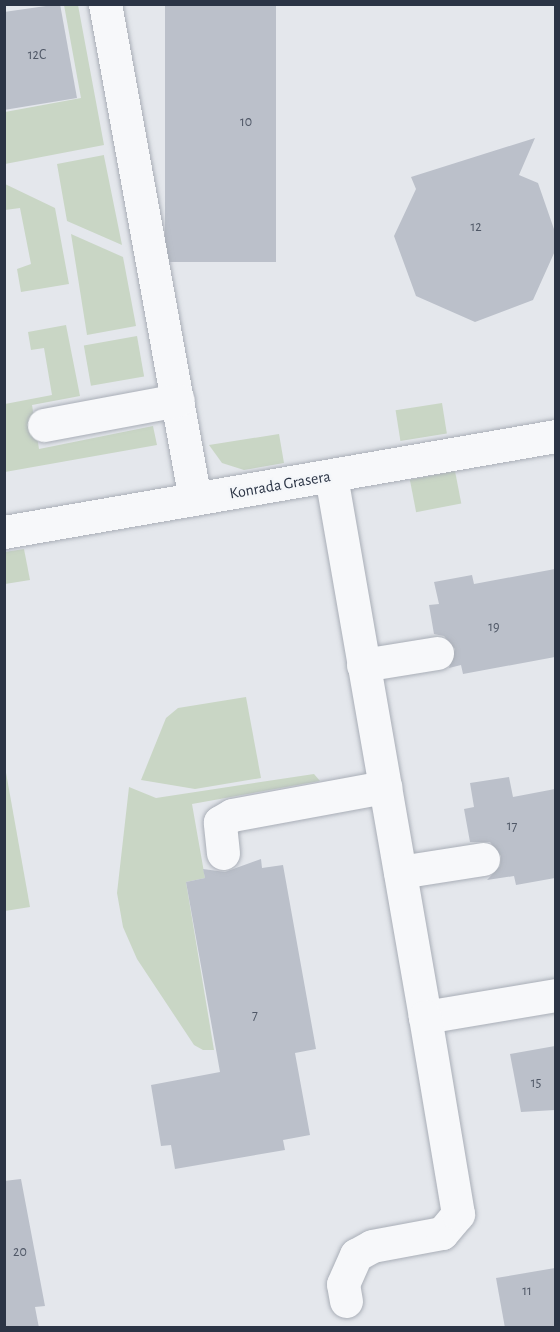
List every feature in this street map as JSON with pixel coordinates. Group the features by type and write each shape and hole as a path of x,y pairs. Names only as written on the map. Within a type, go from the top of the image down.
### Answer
{"street":[{"path":"105,4 195,499"},
{"path":"44,425 178,400"},
{"name":"Konrada Grasera","path":"4,532 555,436"},
{"path":"331,476 459,1214 442,1233 372,1246 356,1255 343,1284 346,1301"},
{"path":"363,665 437,653"},
{"path":"223,853 220,822 232,815 385,787"},
{"path":"400,872 483,859"},
{"path":"425,1017 555,995"}],"green space":[{"path":"64,5 78,5 104,145 5,164 5,112 81,98"},
{"path":"104,155 122,245 67,221 57,164"},
{"path":"5,184 55,208 69,284 21,292 17,269 31,264 20,208 5,210"},
{"path":"71,234 123,257 136,326 87,335"},
{"path":"66,325 80,396 32,405 39,449 153,426 157,445 5,472 5,404 52,395 44,348 31,350 28,332"},
{"path":"137,336 144,376 91,386 84,345"},
{"path":"442,403 447,434 400,441 396,410"},
{"path":"279,434 284,463 244,470 222,463 209,445"},
{"path":"455,471 461,503 416,512 410,480"},
{"path":"24,549 30,580 5,584 5,552"},
{"path":"246,697 261,778 195,789 141,780 166,718 178,708"},
{"path":"5,767 30,907 4,911"},
{"path":"314,774 320,781 192,804 205,878 186,882 214,1050 203,1050 194,1045 137,959 123,927 117,893 129,787 156,798"}],"building":[{"path":"60,4 77,98 4,110 4,12"},
{"path":"165,4 276,4 276,262 165,262"},
{"path":"535,138 519,175 538,183 555,232 555,251 533,300 475,322 416,296 394,236 416,189 411,177"},
{"path":"555,569 555,657 463,674 461,665 449,668 455,649 444,636 434,634 429,605 439,604 434,582 472,575 474,584"},
{"path":"509,777 513,797 555,789 555,878 516,885 514,876 487,880 500,866 501,856 490,842 470,842 464,809 474,807 470,783"},
{"path":"261,859 262,868 283,865 316,1049 295,1053 310,1135 283,1140 285,1150 175,1169 171,1145 161,1146 151,1085 220,1072 186,882 205,878 203,869 225,872"},
{"path":"555,1046 555,1110 521,1112 510,1054"},
{"path":"21,1179 45,1306 35,1307 39,1328 4,1328 4,1181"},
{"path":"555,1268 555,1328 505,1328 496,1278"}]}
